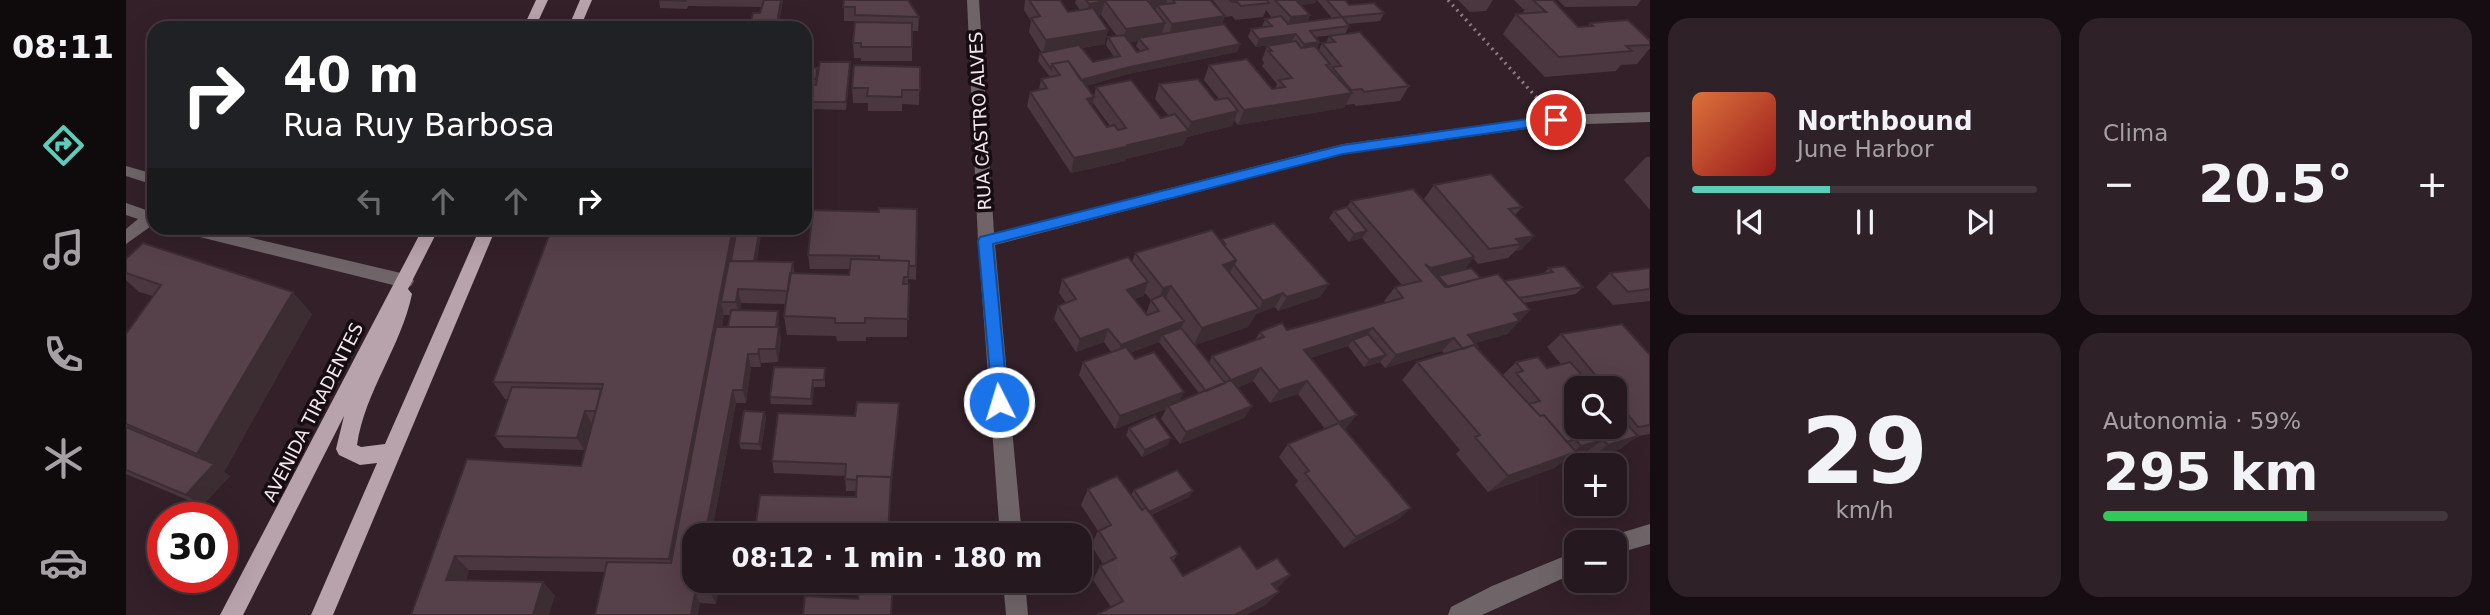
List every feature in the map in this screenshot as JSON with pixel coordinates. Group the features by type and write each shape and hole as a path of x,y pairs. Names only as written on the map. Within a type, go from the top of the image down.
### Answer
{"main road":[{"path":"532,21 542,0"},
{"path":"577,21 586,0"},
{"name":"AVENIDA TIRADENTES","path":"231,615 428,235"},
{"path":"322,615 485,235"},
{"path":"391,452 360,456 346,449 348,426 399,321 405,281"}],"street":[{"name":"RUA CASTRO ALVES","path":"973,0 986,241 1010,523"},
{"path":"986,241 1343,149 1556,120 1650,117"},
{"path":"126,171 147,178"},
{"path":"126,209 147,215"},
{"path":"126,238 147,222"},
{"path":"217,235 405,281"},
{"path":"1627,541 1650,534"},
{"path":"1459,615 1564,567"},
{"path":"1015,593 1017,615"}],"path":[{"path":"1448,0 1556,120"}],"building":[{"path":"764,0 781,0 777,21 751,21 753,13 760,13"},
{"path":"844,0 908,0 919,17 855,15 855,7 843,7"},
{"path":"1029,0 1060,0 1068,12 1093,8 1108,30 1046,40 1031,18 1040,16"},
{"path":"1086,0 1147,0 1165,23 1126,29 1105,1 1089,4"},
{"path":"1173,0 1210,0 1225,16 1172,24 1157,5 1175,3"},
{"path":"1230,0 1267,0 1269,3 1241,6"},
{"path":"1275,0 1296,0 1310,15 1291,17"},
{"path":"1327,0 1345,0 1349,5 1374,3 1384,13 1342,17"},
{"path":"1533,0 1553,0 1578,27 1593,26 1590,23 1628,20 1650,41 1650,45 1626,46 1632,51 1559,57 1516,14 1546,12"},
{"path":"1281,16 1288,24 1342,17 1349,26 1310,31 1319,42 1304,44 1296,34 1259,39 1251,29 1272,26 1265,19"},
{"path":"855,22 912,23 912,47 861,47 861,43 853,43"},
{"path":"1224,24 1240,44 1081,80 1068,61 1052,64 1051,69 1040,53 1079,45 1093,62 1120,56 1108,37 1124,35 1137,52 1148,49 1138,38"},
{"path":"1360,32 1409,86 1364,92 1362,89 1351,90 1332,67 1341,66 1322,43 1335,42 1329,36"},
{"path":"1296,41 1301,48 1315,46 1330,64 1326,65 1352,93 1244,110 1209,65 1247,59 1272,89 1285,87 1279,80 1292,78 1268,51 1272,51 1267,46"},
{"path":"1068,61 1094,97 1087,99 1107,127 1114,125 1118,130 1126,128 1096,87 1131,80 1161,118 1175,114 1189,131 1074,158 1030,92 1047,88 1041,79 1060,75 1052,64"},
{"path":"820,62 850,62 846,102 812,102 812,85 816,85"},
{"path":"854,65 920,67 920,90 902,90 902,97 867,96 868,88 852,88"},
{"path":"812,68 817,68 816,79 812,79"},
{"path":"1198,79 1215,100 1228,98 1238,111 1191,122 1159,84"},
{"path":"1491,174 1522,207 1509,209 1534,236 1516,239 1521,244 1489,249 1434,185"},
{"path":"1413,189 1474,257 1431,268 1425,264 1445,287 1498,274 1530,310 1514,314 1520,321 1468,335 1477,348 1474,345 1463,349 1454,338 1396,355 1373,328 1304,350 1357,415 1339,422 1307,381 1279,390 1261,368 1231,380 1212,356 1264,337 1260,332 1282,323 1287,330 1403,298 1395,287 1421,281 1351,201"},
{"path":"1347,207 1367,231 1354,234 1334,211"},
{"path":"879,208 917,209 916,266 909,266 909,261 879,260 879,256 808,255 813,210 879,212"},
{"path":"1274,223 1329,284 1287,297 1283,293 1263,301 1234,265 1236,260 1222,239"},
{"path":"1212,230 1236,260 1223,265 1259,309 1202,328 1171,286 1163,288 1135,253"},
{"path":"549,235 732,235 669,559 455,556 446,580 543,582 533,615 411,615 467,459 581,466 603,384 493,382"},
{"path":"736,235 759,235 754,261 731,261"},
{"path":"143,243 293,292 197,454 126,424 126,334 161,285 126,273 126,259"},
{"path":"1128,257 1148,282 1127,290 1147,315 1159,311 1151,300 1163,295 1184,321 1121,345 1108,329 1080,339 1058,306 1076,299 1062,279"},
{"path":"851,259 909,261 908,277 904,277 903,284 909,284 908,319 865,318 865,323 835,323 835,318 784,316 790,273 849,275"},
{"path":"729,261 793,262 788,291 738,289 736,302 721,302"},
{"path":"1564,266 1583,287 1519,298 1504,281 1553,272 1549,268"},
{"path":"1471,268 1481,278 1448,287 1438,276"},
{"path":"1650,268 1650,289 1628,292 1610,273"},
{"path":"731,310 778,311 776,327 728,327"},
{"path":"1622,324 1650,355 1650,425 1638,427 1627,414 1627,376 1596,376 1561,334"},
{"path":"716,327 779,327 776,349 759,349 758,354 748,354 743,390 733,390 707,523 682,523 682,593 695,593 691,615 595,615 607,562 671,563"},
{"path":"1181,328 1225,383 1206,391 1162,335"},
{"path":"1368,334 1386,355 1369,360 1353,340"},
{"path":"1474,345 1540,416 1544,415 1576,452 1564,453 1564,456 1508,476 1475,437 1480,435 1417,362"},
{"path":"1126,347 1135,359 1154,352 1184,392 1120,416 1083,362"},
{"path":"1538,357 1547,368 1570,362 1583,376 1564,376 1564,438 1544,415 1540,416 1529,404 1540,401 1516,373 1523,371 1516,362"},
{"path":"774,367 825,368 824,380 813,380 811,399 770,397"},
{"path":"1231,380 1252,406 1186,432 1168,406"},
{"path":"512,387 601,389 596,411 585,411 577,438 495,436"},
{"path":"857,402 899,403 891,481 891,477 857,476 857,480 845,479 846,464 772,461 778,413 855,416"},
{"path":"744,411 764,412 759,444 739,443"},
{"path":"1155,416 1171,438 1145,450 1129,428"},
{"path":"1339,423 1411,508 1356,537 1305,473 1309,471 1288,444"},
{"path":"1627,425 1638,436 1608,445 1603,440 1581,446 1575,439 1627,439"},
{"path":"126,427 214,464 186,495 126,470"},
{"path":"1177,470 1193,491 1149,512 1134,490"},
{"path":"857,476 891,477 889,523 756,523 760,495 856,497"},
{"path":"1117,476 1142,510 1146,507 1178,554 1171,558 1183,576 1240,546 1257,569 1277,558 1290,575 1272,584 1279,592 1235,615 1099,615 1123,601 1100,566 1116,558 1099,531 1111,525 1088,489"},
{"path":"859,593 892,593 891,615 803,615 805,596 858,599"}],"route":[{"path":"999,402 986,241 1343,149 1556,120"}]}
